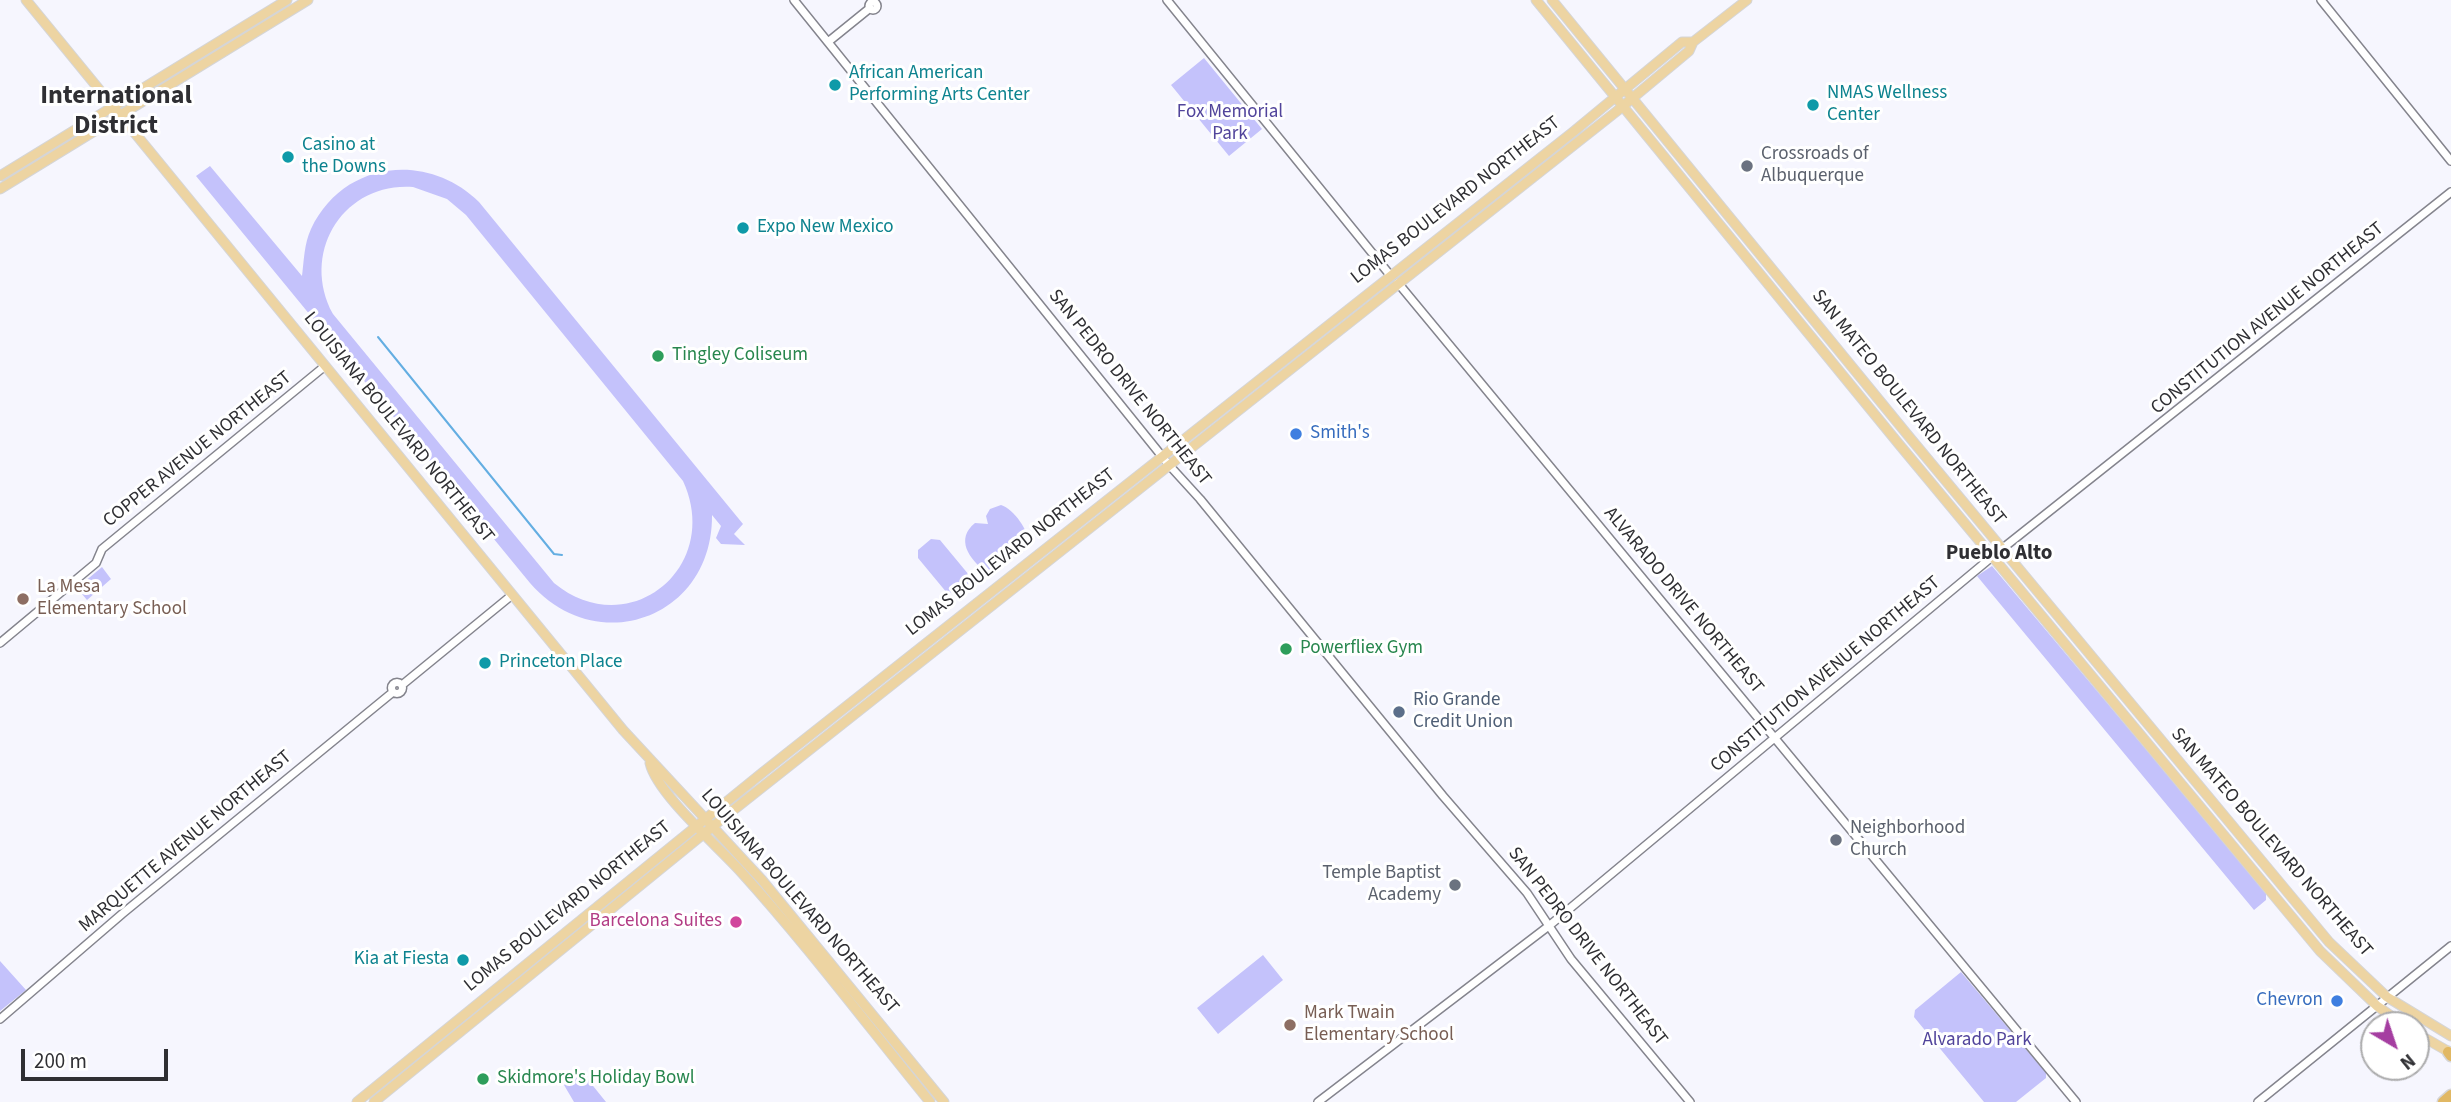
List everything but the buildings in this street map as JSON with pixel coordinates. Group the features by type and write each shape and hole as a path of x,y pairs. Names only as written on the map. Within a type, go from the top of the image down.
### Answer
{"highway":[{"path":"2443,1102 2451,1095"}],"main road":[{"name":"LOUISIANA BOULEVARD NORTHEAST","path":"26,0 650,763 653,774 777,897 944,1102"},
{"path":"0,189 287,0"},
{"path":"0,176 308,0"},
{"name":"SAN MATEO BOULEVARD NORTHEAST","path":"1536,0 2320,951 2384,1011"},
{"name":"SAN MATEO BOULEVARD NORTHEAST","path":"1552,0 2002,549 2329,942 2387,997 2451,1036"},
{"name":"LOMAS BOULEVARD NORTHEAST","path":"374,1102 708,831 1623,106 1689,51 1693,42 1747,0"},
{"name":"LOMAS BOULEVARD NORTHEAST","path":"357,1102 700,823 1615,98 1682,42 1693,42"},
{"name":"LOUISIANA BOULEVARD NORTHEAST","path":"708,831 930,1102"},
{"path":"2430,1042 2450,1054"}],"street":[{"name":"SAN PEDRO DRIVE NORTHEAST","path":"794,0 1169,465 1527,892 1571,958 1690,1102"},
{"path":"1167,0 1390,275"},
{"path":"2321,0 2451,161"},
{"path":"828,42 876,4"},
{"name":"CONSTITUTION AVENUE NORTHEAST","path":"1318,1102 1550,925 1993,556 2451,192"},
{"name":"ALVARADO DRIVE NORTHEAST","path":"1398,283 2076,1102"},
{"name":"COPPER AVENUE NORTHEAST","path":"0,643 96,563 102,549 325,366"},
{"name":"MARQUETTE AVENUE NORTHEAST","path":"0,1019 118,917 393,692 401,693 402,685 512,595"},
{"path":"2258,1102 2451,946"}],"green space":[{"name":"Fox Memorial Park","path":"1204,58 1262,129 1229,156 1171,85"},
{"path":"210,166 302,276 311,229 325,206 343,189 365,177 388,171 411,170 435,175 458,186 479,202 743,524 734,534 745,545 721,544 716,538 721,526 712,515 707,551 693,580 673,602 646,617 617,622 587,619 557,606 530,583 196,176","holes":["413,187 447,199 466,215 683,481 692,513 690,542 679,568 661,588 638,600 611,605 582,600 554,583 333,314 324,291 322,268 325,246 334,226 348,209 366,196 388,189"]},
{"path":"1001,505 1020,521 1029,544 1021,553 1007,550 1003,566 994,573 986,572 970,555 965,542 966,536 975,523 988,524 986,516 990,509"},
{"path":"931,539 940,540 969,575 968,585 963,591 947,593 918,558 918,550"},
{"path":"1992,566 2266,892 2266,900 2254,910 1977,576"},
{"path":"102,567 111,579 87,600 77,588"},
{"path":"1263,955 1283,980 1218,1034 1197,1008"},
{"path":"0,961 26,990 0,1011"},
{"name":"Alvarado Park","path":"1961,972 2046,1073 2046,1078 2016,1102 1984,1102 1914,1017 1915,1010"},
{"path":"581,1071 606,1102 574,1102 564,1085"}],"waterway":[{"path":"378,337 554,554 562,555"}],"place":[{"name":"African American Performing Arts Center","path":"835,85"},
{"name":"NMAS Wellness Center","path":"1813,105"},
{"name":"Casino at the Downs","path":"288,157"},
{"name":"Crossroads of Albuquerque","path":"1747,166"},
{"name":"Expo New Mexico","path":"743,228"},
{"name":"Tingley Coliseum","path":"658,356"},
{"name":"Smith's","path":"1296,434"},
{"name":"La Mesa Elementary School","path":"23,599"},
{"name":"Powerfliex Gym","path":"1286,649"},
{"name":"Princeton Place","path":"485,663"},
{"name":"Rio Grande Credit Union","path":"1399,712"},
{"name":"Neighborhood Church","path":"1836,840"},
{"name":"Temple Baptist Academy","path":"1455,885"},
{"name":"Barcelona Suites","path":"736,922"},
{"name":"Kia at Fiesta","path":"463,960"},
{"name":"Chevron","path":"2337,1001"},
{"name":"Mark Twain Elementary School","path":"1290,1025"},
{"name":"Skidmore's Holiday Bowl","path":"483,1079"}],"district":[{"name":"International District","path":"116,112"},
{"name":"Pueblo Alto","path":"1999,554"}]}
